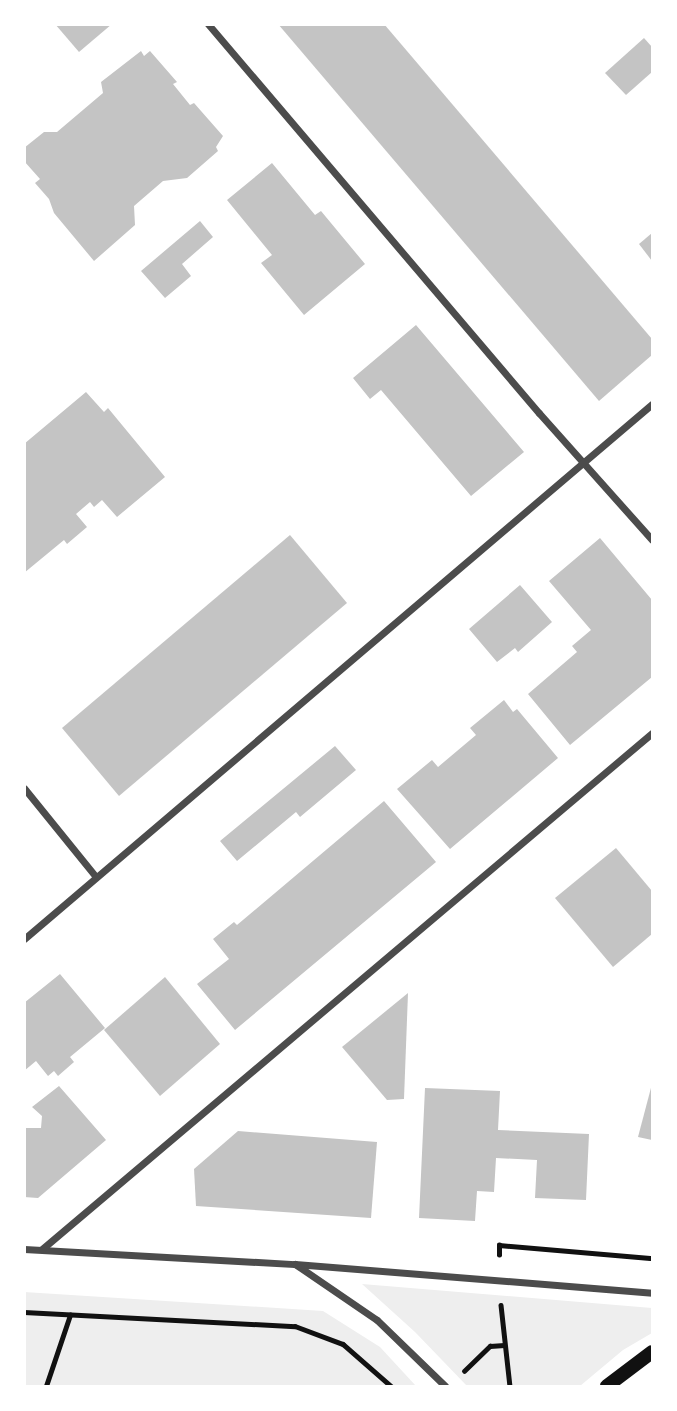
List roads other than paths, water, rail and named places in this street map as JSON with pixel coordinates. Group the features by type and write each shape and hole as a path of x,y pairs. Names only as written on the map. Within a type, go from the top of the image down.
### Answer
{"main road":[{"path":"607,1387 653,1352"}],"street":[{"path":"208,24 539,413 653,540"},
{"path":"24,939 653,404"},
{"path":"42,1249 653,733"},
{"path":"24,788 96,877"},
{"path":"24,1249 499,1278 653,1293"},
{"path":"295,1264 377,1320 445,1387"}]}
